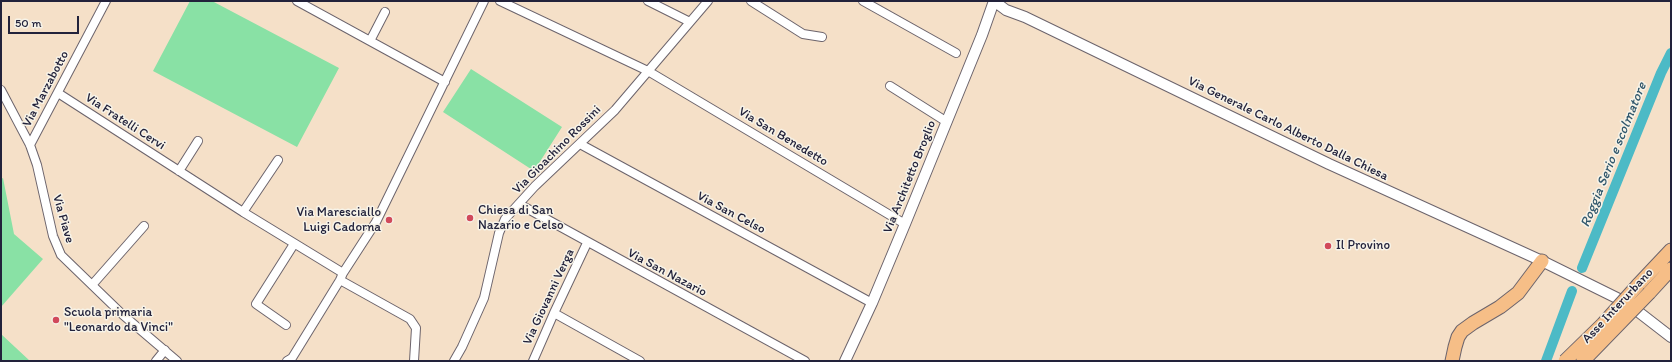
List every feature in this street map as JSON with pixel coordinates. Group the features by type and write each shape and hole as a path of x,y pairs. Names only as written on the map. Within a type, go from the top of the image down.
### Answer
{"highway":[{"name":"Asse Interurbano","path":"1565,361 1603,324 1671,250"},
{"path":"1453,360 1458,337 1462,331 1500,307 1518,293 1542,261"},
{"name":"Asse Interurbano","path":"1583,361 1671,269"}],"street":[{"name":"Via Marzabotto","path":"30,145 106,1"},
{"path":"287,361 292,358 376,222 484,1"},
{"name":"Via San Benedetto","path":"500,1 648,71 905,224"},
{"path":"648,1 690,22"},
{"name":"Via Gioachino Rossini","path":"454,361 462,347 484,298 499,233 505,219 535,186 615,110 708,1"},
{"path":"751,1 803,34 822,37"},
{"path":"863,1 956,53"},
{"name":"Via Generale Carlo Alberto Dalla Chiesa","path":"994,1 1006,10 1025,17 1335,167 1542,261 1627,302 1671,337"},
{"name":"Via Architetto Broglio","path":"845,361 872,303 905,224 994,1"},
{"path":"301,2 445,82"},
{"path":"370,41 386,12"},
{"path":"890,86 947,122"},
{"name":"Via Piave","path":"1,90 30,145 55,243 61,255 123,315 177,361"},
{"name":"Via Fratelli Cervi","path":"58,93 410,319 416,328 414,361"},
{"path":"179,171 198,141"},
{"name":"Via San Celso","path":"580,144 872,303"},
{"path":"244,212 278,160"},
{"name":"Via San Nazario","path":"519,204 587,243 804,361"},
{"path":"92,285 144,226"},
{"name":"Via Giovanni Verga","path":"533,361 587,243"},
{"path":"286,325 256,304 294,244"},
{"path":"554,313 640,361"},
{"path":"156,361 165,350"}],"green space":[{"path":"190,1 212,1 339,68 297,147 153,71"},
{"path":"471,69 562,127 534,171 443,112"},
{"path":"3,178 14,234 43,259 1,307 1,179"},
{"path":"1,334 30,361 1,361"}],"waterway":[{"name":"Roggia Serio e scolmatore","path":"1582,268 1661,73 1671,53"},
{"name":"Roggia Serio e scolmatore","path":"1546,361 1572,291"}],"place":[{"name":"Chiesa di San Nazario e Celso","path":"470,218"},
{"name":"Via Maresciallo Luigi Cadorna","path":"389,220"},
{"name":"Il Provino","path":"1328,246"},
{"name":"Scuola primaria \"Leonardo da Vinci\"","path":"56,320"}]}
